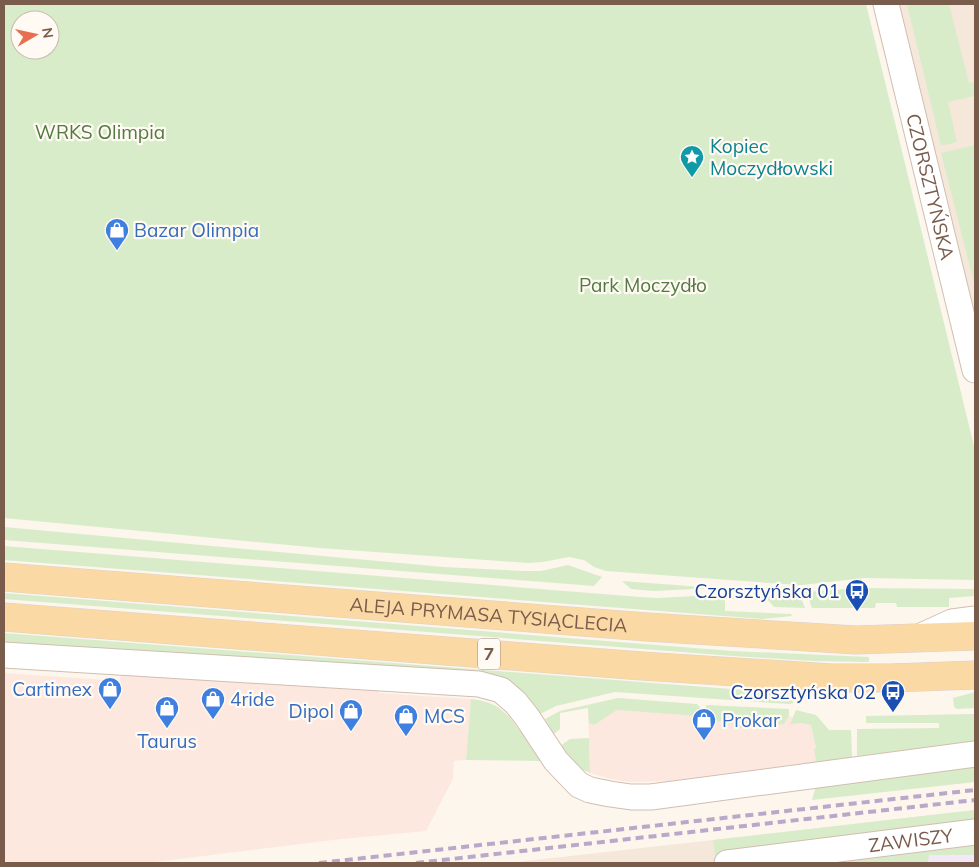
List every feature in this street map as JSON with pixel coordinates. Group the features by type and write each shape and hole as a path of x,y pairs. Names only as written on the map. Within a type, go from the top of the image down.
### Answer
{"main road":[{"name":"ALEJA PRYMASA TYSIĄCLECIA","path":"4,577 647,627 856,640 975,636"},
{"name":"ALEJA PRYMASA TYSIĄCLECIA","path":"4,617 642,666 832,678 975,675"}],"street":[{"name":"CZORSZTYŃSKA","path":"886,4 975,370"},
{"path":"916,639 952,622 975,620"},
{"path":"4,655 479,684 501,690 516,703 556,761 579,785 590,790 630,797 651,797 975,754"},
{"name":"ZAWISZY","path":"727,863 975,832"}],"shaded area":[{"path":"898,4 975,4 975,315"},
{"path":"121,670 379,686 379,693 471,699 466,760 454,761 453,779 426,831 333,840 147,863 4,863 4,673 120,681"},
{"path":"588,708 699,713 775,712 811,723 816,748 814,749 816,762 668,781 629,782 611,779 590,773"},
{"path":"975,810 975,863 508,863 713,840"},
{"path":"975,841 975,863 799,863"}],"green space":[{"name":"Park Moczydło","path":"4,4 866,4 975,450 975,580 865,578 802,585 606,571 594,567 584,560 569,557 528,563 320,548 4,518"},
{"path":"907,4 949,4 969,83 975,82 975,96 948,102 957,142 941,146"},
{"path":"975,145 975,287 941,153"},
{"path":"4,527 444,567 541,571 568,565 602,577 594,586 4,540"},
{"path":"4,546 640,597 715,595 801,598 805,608 774,607 768,600 725,598 725,611 791,614 792,616 763,619 4,560"},
{"path":"622,581 715,588 653,591 631,589"},
{"path":"860,588 975,589 975,596 949,598 949,607 897,607 896,603 876,603 875,608 812,608 806,592"},
{"path":"4,593 732,651 869,657 869,662 733,656 4,599"},
{"path":"4,633 757,691 793,696 793,703 615,692 556,706 538,715 520,694 4,644"},
{"path":"975,692 975,708 957,709 954,707 953,698"},
{"path":"618,698 697,704 700,707 699,716 617,710 594,725 589,723 588,708 560,713 560,729 554,734 545,719 560,711"},
{"path":"471,699 494,705 510,718 520,731 524,728 543,758 540,761 466,760"},
{"path":"706,705 789,709 789,716 784,724 740,728 735,724 722,725 722,721 706,723"},
{"path":"796,710 816,715 829,730 851,730 852,757 816,762 814,749 816,748 811,725 802,723 790,724"},
{"path":"975,714 975,741 857,756 857,729 939,728 939,723 866,723 866,716"},
{"path":"589,738 590,773 573,762 560,746 570,739"},
{"path":"975,763 975,782 812,800 817,783"},
{"path":"975,810 975,820 716,863 713,840"},
{"path":"975,841 975,855 929,855 928,863 799,863"}],"railway":[{"path":"319,863 975,790"},
{"path":"416,863 975,800"}],"place":[{"name":"Kopiec Moczydłowski","path":"692,178"},
{"name":"Bazar Olimpia","path":"117,251"},
{"name":"Czorsztyńska 01","path":"857,612"},
{"name":"Cartimex","path":"110,710"},
{"name":"Czorsztyńska 02","path":"893,713"},
{"name":"4ride","path":"213,720"},
{"name":"Taurus","path":"167,729"},
{"name":"Dipol","path":"351,732"},
{"name":"MCS","path":"406,737"},
{"name":"Prokar","path":"704,741"}],"park label":[{"name":"WRKS Olimpia","path":"100,132"}]}
